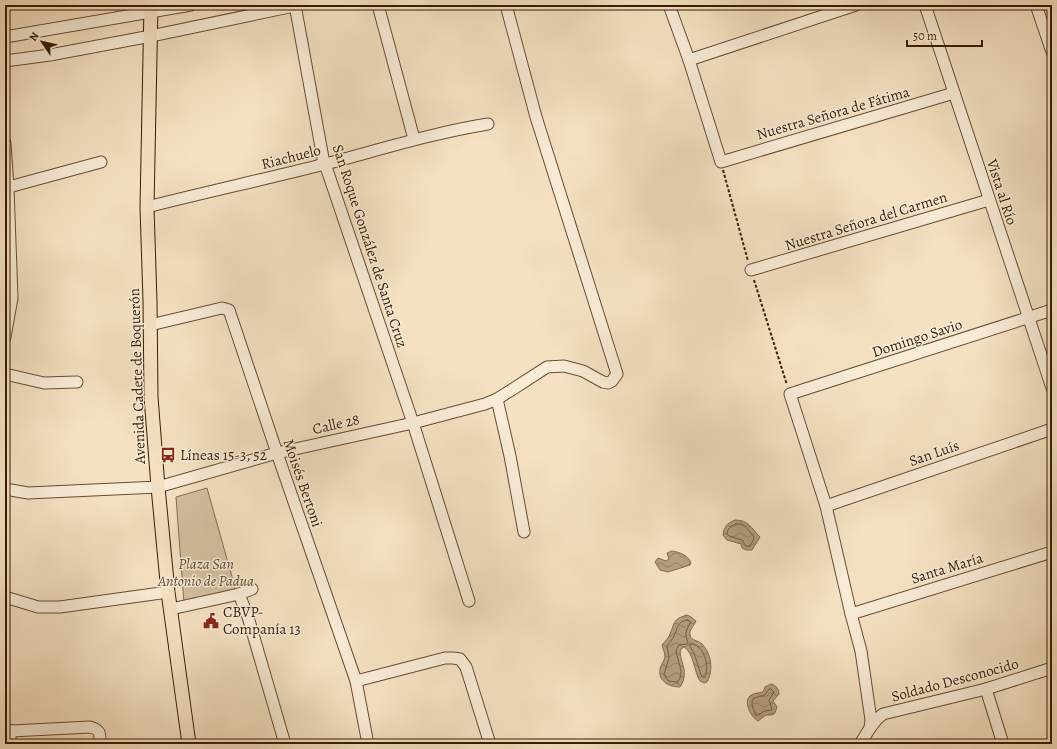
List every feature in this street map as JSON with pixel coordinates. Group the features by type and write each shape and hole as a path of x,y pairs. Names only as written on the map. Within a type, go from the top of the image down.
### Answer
{"main road":[{"name":"Avenida Cadete de Boquerón","path":"151,9 147,207 151,397 168,592 189,744"}],"street":[{"path":"5,38 151,9 191,5"},
{"path":"5,61 50,55 151,36 296,5"},
{"name":"San Roque González de Santa Cruz","path":"296,5 325,164 413,423 468,601"},
{"path":"378,5 414,139"},
{"name":"Calle 28","path":"5,489 28,493 158,487 277,453 413,423 485,404 497,399 547,367 564,366 582,371 603,382 608,383 612,381 616,374 536,117 506,5"},
{"path":"670,5 689,60 856,5"},
{"name":"Vista al Río","path":"925,5 1052,388"},
{"path":"1036,5 1052,52"},
{"name":"Nuestra Señora de Fátima","path":"689,60 721,162 954,93"},
{"name":"Riachuelo","path":"147,207 325,164 414,139 462,128 488,124"},
{"path":"5,143 12,298 5,337"},
{"path":"7,188 101,162"},
{"name":"Nuestra Señora del Carmen","path":"751,270 989,200"},
{"name":"Moisés Bertoni","path":"150,325 222,308 229,310 356,681 368,744"},
{"name":"Domingo Savio","path":"826,506 790,394 1052,310"},
{"path":"5,374 44,382 77,382"},
{"path":"497,399 510,456 524,532"},
{"name":"San Luís","path":"826,506 1052,429"},
{"path":"826,506 861,651 870,724"},
{"name":"Santa María","path":"851,614 1052,552"},
{"path":"171,609 239,594 252,589"},
{"path":"5,598 38,607 60,607 168,592"},
{"path":"239,594 248,617 285,744"},
{"path":"356,681 445,658 460,659 466,668 490,744"},
{"name":"Soldado Desconocido","path":"860,744 870,724 882,714 986,689 1052,668"},
{"path":"986,689 1003,744"},
{"path":"9,744 8,730 90,727 99,731 100,744"}],"green space":[{"name":"Plaza San Antonio de Padua","path":"207,488 236,591 184,603 176,497"}],"water":[{"path":"735,520 744,521 747,523 760,537 752,550 742,548 741,544 727,540 723,535 726,526"},
{"path":"672,551 686,556 690,560 690,565 668,572 660,570 655,562 658,558 666,561 669,559 667,553"},
{"path":"687,615 696,621 690,635 702,644 708,652 711,667 707,682 704,683 700,681 692,658 684,647 681,649 680,653 684,670 683,681 680,687 676,687 666,683 660,674 660,669 665,657 662,645 669,637 675,622 679,618"},
{"path":"771,684 776,686 779,692 773,701 777,707 775,713 772,715 766,715 758,721 749,709 747,702 748,699 753,694 763,692 765,687"}],"place":[{"name":"Líneas 15-3, 52","path":"168,455"},
{"name":"CBVP- Companía 13","path":"211,621"}]}
